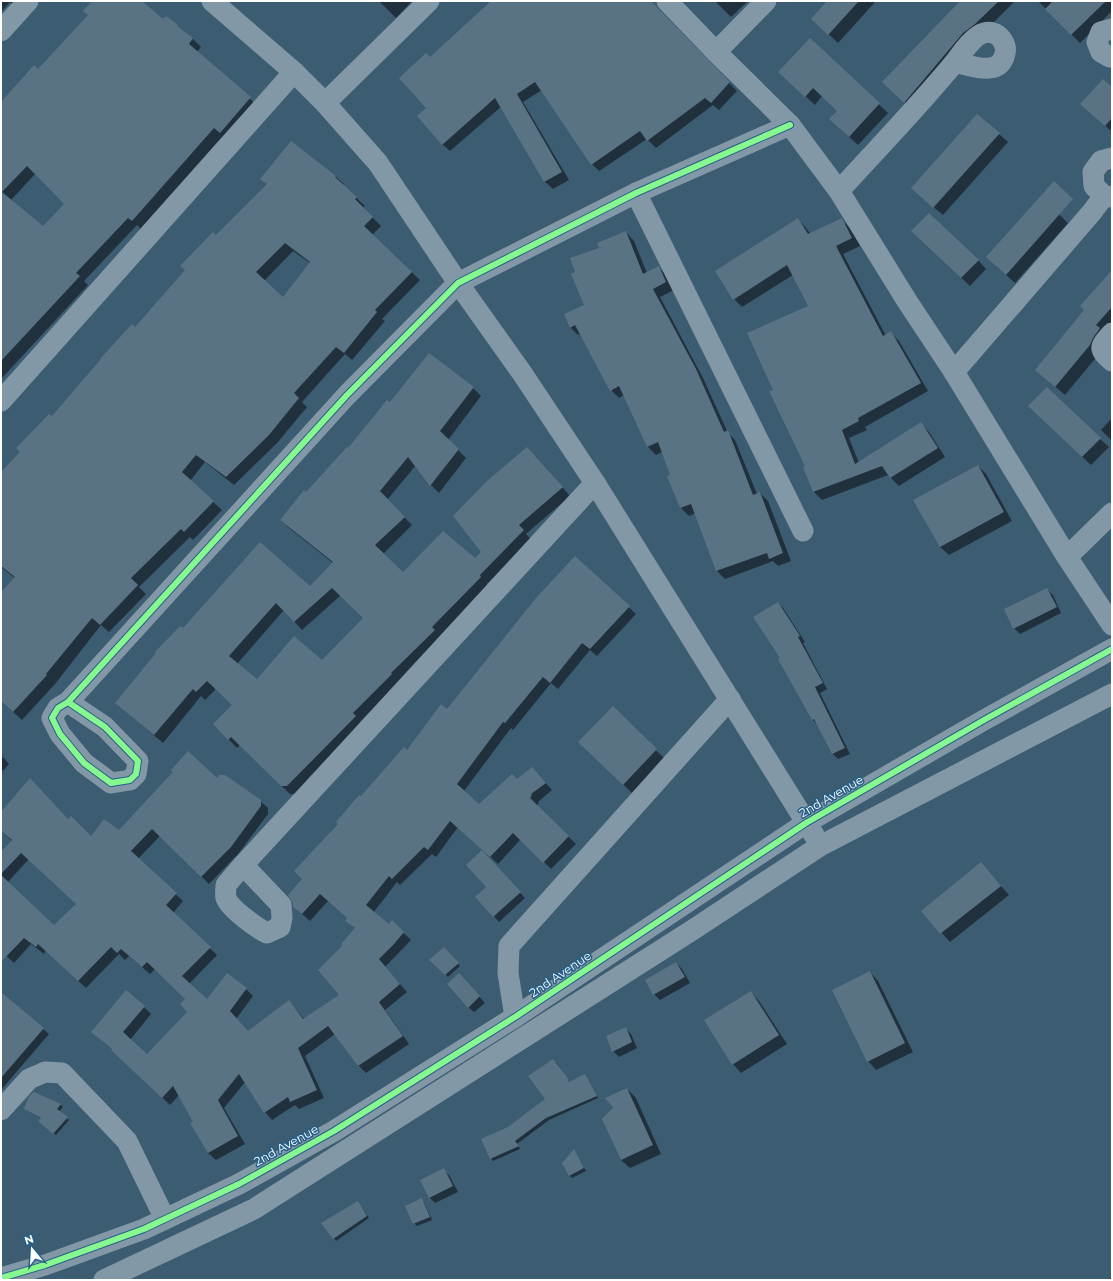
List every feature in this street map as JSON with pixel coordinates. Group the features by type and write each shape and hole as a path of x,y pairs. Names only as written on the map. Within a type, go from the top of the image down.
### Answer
{"street":[{"path":"1,31 28,1"},
{"path":"212,1 294,72 325,103 378,163 458,283 522,373 596,483 820,846"},
{"path":"325,103 429,1"},
{"path":"667,1 790,125 839,191 907,302 954,372 1067,557 1112,625"},
{"path":"716,52 766,1"},
{"path":"1112,29 1101,32 1097,42 1101,52 1110,57 1112,56"},
{"path":"839,191 938,83 955,62"},
{"path":"1,401 294,72"},
{"path":"68,702 347,394 458,283 636,192 790,125"},
{"path":"954,372 1092,212 1108,197 1094,186 1093,172 1101,161 1112,158"},
{"path":"636,192 803,531"},
{"path":"1112,333 1102,345 1101,349 1102,353 1112,361"},
{"path":"242,866 596,483"},
{"path":"1067,557 1112,513"},
{"name":"2nd Avenue","path":"1,1278 52,1262 144,1229 239,1184 334,1131 515,1017 806,823 977,724 1112,649"},
{"path":"104,1280 254,1209 664,948 820,846 1112,694"},
{"path":"515,1017 508,973 509,946 730,698"},
{"path":"1,1110 29,1079 45,1072 62,1073 127,1141 165,1219"}],"building":[{"path":"92,1 142,1 163,19 166,16 193,38 189,44 251,97 220,133 214,128 132,221 128,218 76,273 80,276 1,361 1,102 34,65 38,69 88,15 83,11","holes":["27,166 64,204 43,226 2,192"]},
{"path":"491,1 651,1 730,82 711,103 705,98 647,141 640,131 591,165 535,82 517,94 562,172 544,182 495,98 442,145 417,116 426,108 399,78 426,53 430,57"},
{"path":"827,1 859,1 828,35 811,19"},
{"path":"960,1 999,1 975,24 963,33 904,103 882,82"},
{"path":"1053,1 1106,1 1071,35 1045,9"},
{"path":"810,38 880,103 849,137 829,119 837,111 813,88 805,97 778,72"},
{"path":"1103,79 1112,87 1112,118 1105,126 1080,104"},
{"path":"977,114 1000,133 933,208 911,188"},
{"path":"291,141 336,176 335,177 357,197 355,199 373,217 364,226 412,272 375,310 377,312 344,353 336,347 294,393 299,398 269,435 226,477 196,455 182,472 214,501 184,532 181,529 131,578 138,585 100,625 92,618 46,674 47,675 13,712 1,701 1,592 15,577 1,566 1,472 20,452 16,448 49,414 52,416 100,359 132,324 135,327 185,270 180,266 213,232 216,235 267,184 260,179","holes":["285,243 310,262 283,297 256,272"]},
{"path":"1054,181 1073,199 1006,275 986,257"},
{"path":"929,213 979,260 961,278 911,231"},
{"path":"798,218 808,234 842,218 852,238 836,246 883,336 891,331 921,383 858,418 859,421 842,430 855,464 921,422 938,448 890,478 882,466 813,492 803,467 805,466 769,391 773,390 747,333 808,306 787,265 733,300 715,271"},
{"path":"626,231 643,274 659,266 666,282 653,289 696,369 724,432 728,430 753,495 760,492 783,553 769,559 767,553 716,571 691,504 680,508 667,476 670,475 658,442 647,447 619,386 610,391 575,325 570,328 564,314 584,305 571,274 575,272 570,258 599,248 597,243"},
{"path":"1112,270 1112,307 1096,325 1100,328 1090,345 1055,387 1035,370 1084,310 1080,306"},
{"path":"429,353 474,387 440,431 459,449 430,486 408,457 380,491 405,517 375,545 403,572 443,531 475,558 481,552 453,516 487,481 527,447 563,487 519,525 524,530 432,627 435,630 353,713 356,716 287,786 281,786 231,737 228,740 213,724 232,705 207,681 196,692 193,689 154,735 115,703 156,653 155,652 180,626 183,628 260,542 310,586 333,562 280,520 304,490 306,492 347,447 348,448 387,400 390,402","holes":["332,588 363,618 322,660 294,636 257,679 229,656 276,603 294,622"]},
{"path":"1047,387 1101,438 1082,457 1028,406"},
{"path":"978,465 1004,512 940,547 913,500"},
{"path":"575,556 630,606 590,649 582,643 550,683 543,677 505,723 503,722 457,784 479,804 512,774 517,779 532,767 546,783 531,794 532,795 530,798 569,836 543,863 513,833 490,857 450,821 428,850 424,847 392,879 389,876 366,905 389,924 392,920 404,932 379,959 400,984 379,1002 403,1036 358,1066 328,1026 298,1048 317,1090 290,1102 288,1097 264,1113 239,1074 218,1100 238,1136 208,1153 190,1123 193,1122 173,1086 162,1098 111,1050 112,1049 91,1032 126,990 145,1006 123,1032 147,1054 187,1012 180,1004 185,999 147,962 142,967 121,949 117,953 111,947 78,981 38,944 36,947 24,938 1,962 1,875 54,925 76,904 21,853 1,874 1,852 12,840 1,831 1,812 30,778 68,819 71,816 91,836 104,819 119,830 173,772 171,770 188,751 217,778 219,775 225,775 261,800 261,806 231,847 201,877 152,829 131,851 177,893 166,905 211,947 182,976 207,999 227,973 247,988 230,1011 248,1031 289,1000 303,1019 339,995 318,970 342,946 341,944 355,928 345,921 347,918 320,894 302,914 293,907 288,895 302,879 294,871 338,824 336,822 359,795 361,796 404,747 407,750 441,704 447,709 536,598"},
{"path":"1047,588 1057,607 1013,629 1004,609"},
{"path":"778,602 800,636 798,637 823,683 815,687 845,748 832,754 814,719 812,720 778,659 780,658 753,617"},
{"path":"613,706 657,749 623,785 578,742"},
{"path":"482,850 521,892 493,917 475,897 486,887 466,865"},
{"path":"981,862 1001,886 940,934 921,911"},
{"path":"444,947 459,963 445,975 429,960"},
{"path":"676,962 685,977 653,995 645,980"},
{"path":"870,971 905,1043 867,1062 832,990"},
{"path":"459,973 480,996 468,1008 447,984"},
{"path":"751,991 779,1035 732,1065 704,1020"},
{"path":"1,992 44,1028 1,1078"},
{"path":"626,1027 632,1042 612,1052 606,1036"},
{"path":"553,1059 567,1077 569,1082 585,1074 597,1096 546,1118 515,1141 519,1146 490,1159 481,1139 508,1127 545,1099 528,1076"},
{"path":"627,1088 653,1145 621,1160 602,1119 613,1107 605,1098"},
{"path":"34,1092 61,1104 57,1109 68,1117 53,1134 38,1121 41,1118 24,1109 29,1096"},
{"path":"574,1149 584,1168 569,1176 562,1163"},
{"path":"444,1168 453,1186 429,1198 420,1180"},
{"path":"422,1198 430,1217 413,1224 405,1206"},
{"path":"358,1201 367,1216 333,1239 321,1223"}],"cycle path":[{"path":"68,702 105,727 138,761 136,774 130,780 111,783 84,763 60,734 52,718 58,708 68,702 347,395 458,283 636,193 790,125"},
{"path":"1,1278 45,1265 144,1229 239,1184 334,1131 515,1017 806,823 984,720 1112,649"}]}
